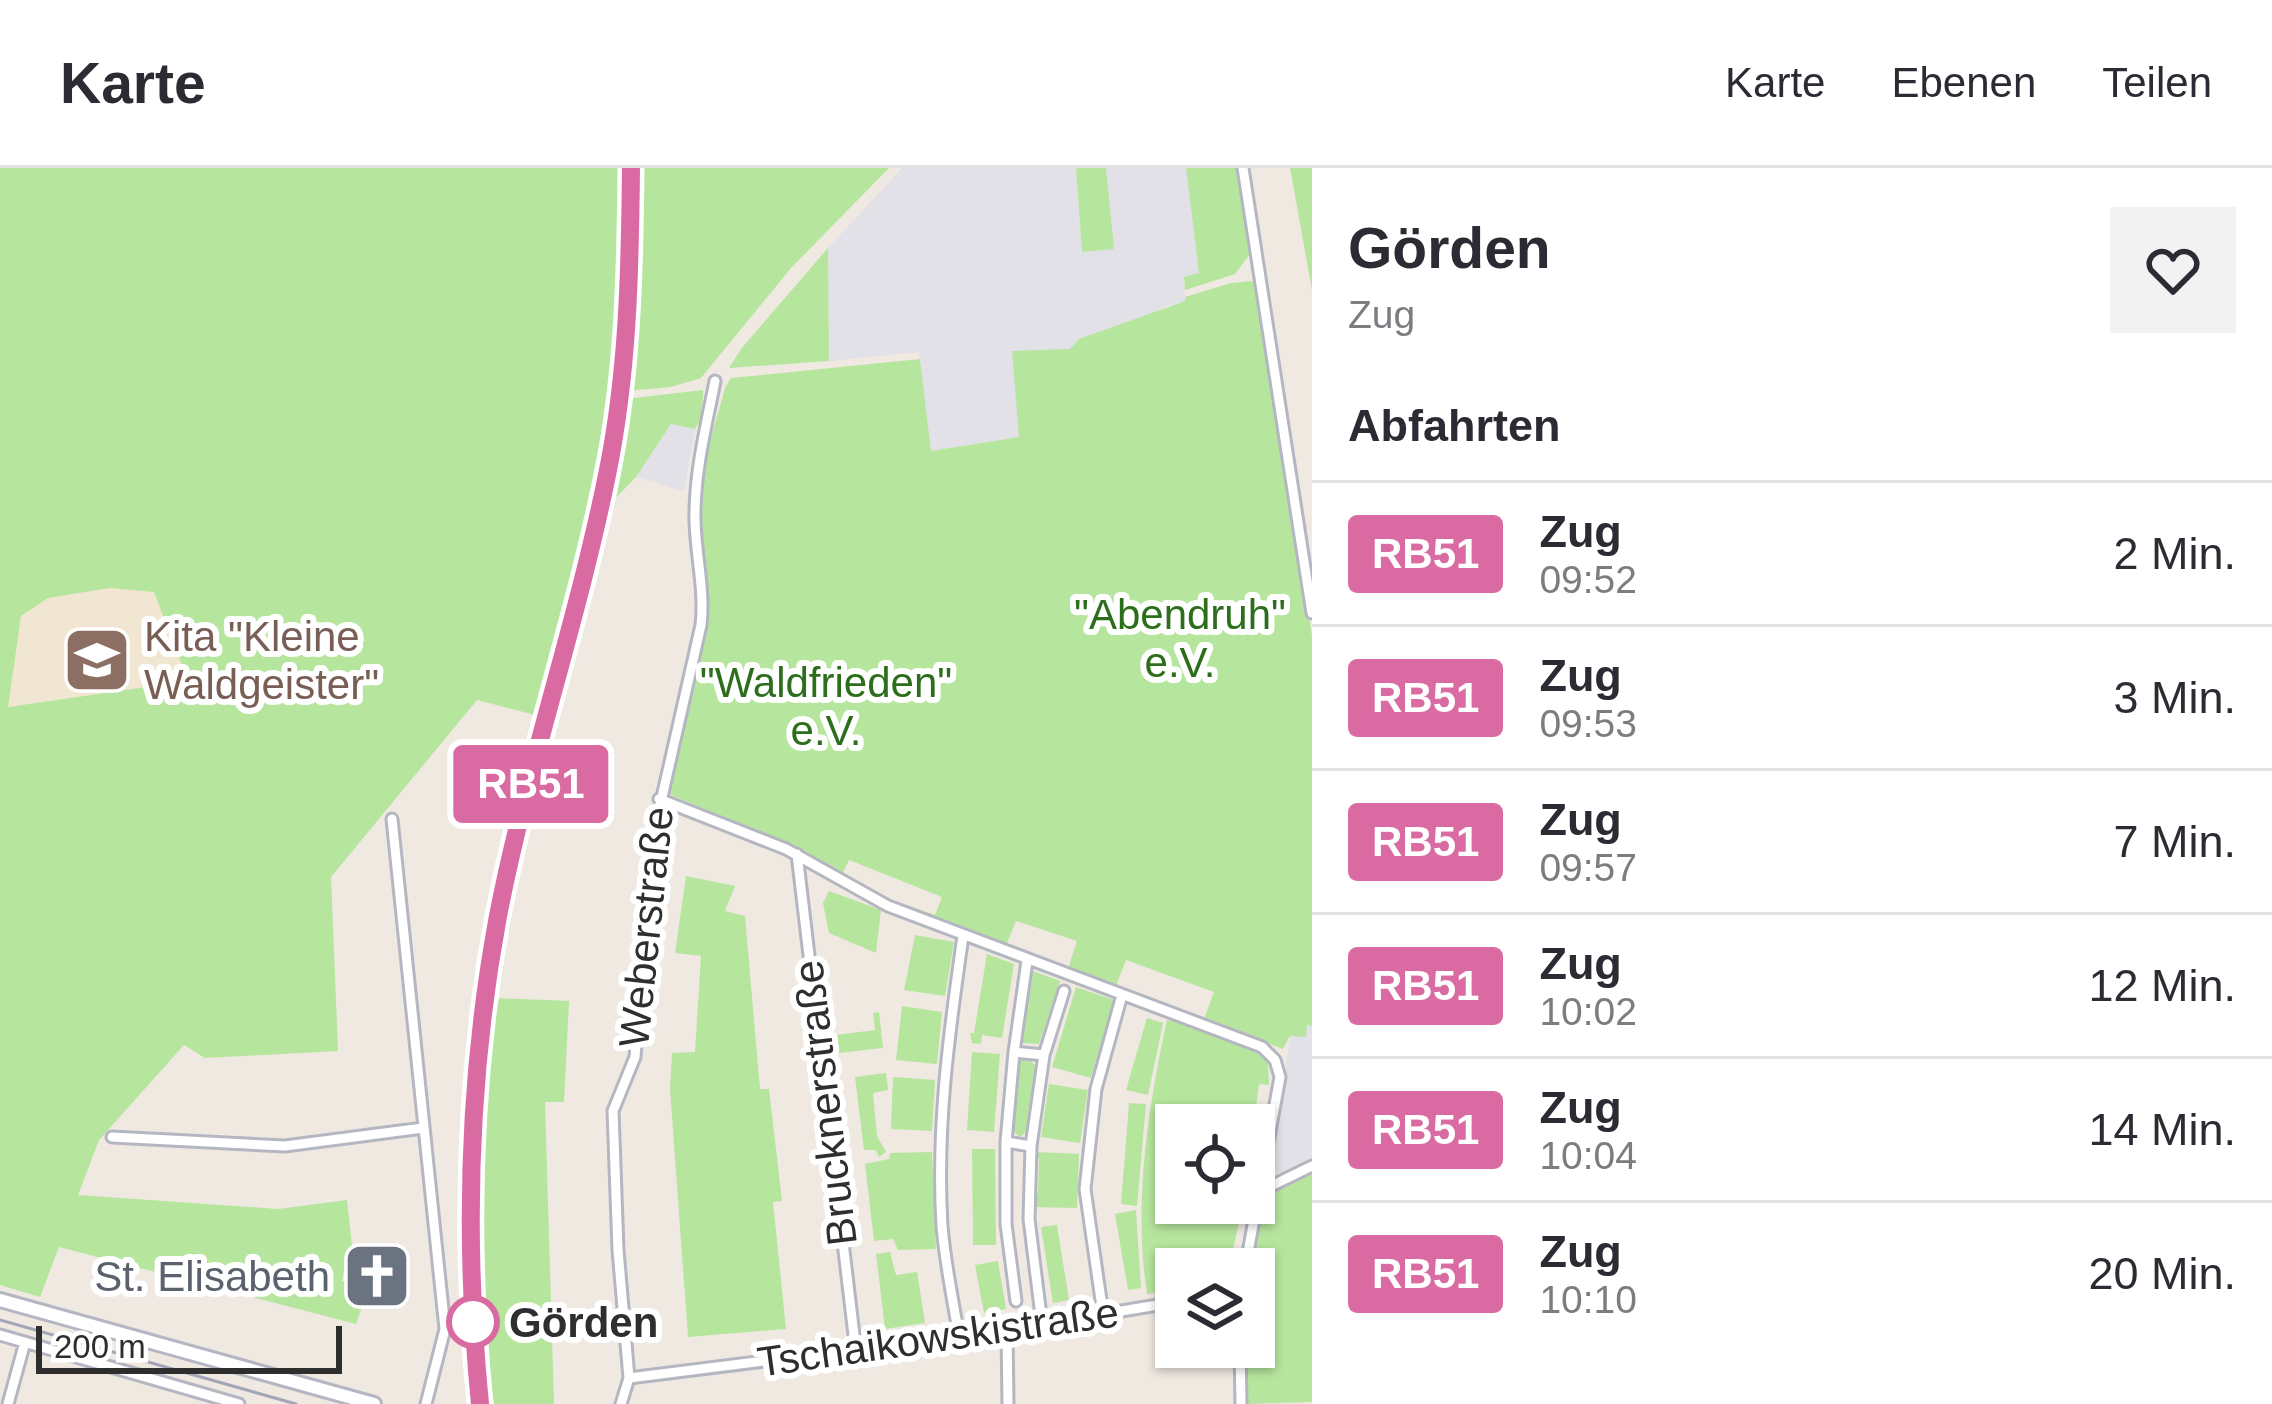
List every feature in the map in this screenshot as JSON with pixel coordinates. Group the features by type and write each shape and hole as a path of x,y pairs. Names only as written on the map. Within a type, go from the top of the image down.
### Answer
{"street":[{"path":"1244,168 1312,613"},
{"name":"Weberstraße","path":"621,1404 628,1378 613,1111 635,1057 642,943 659,800 701,625 697,478 715,381"},
{"path":"659,800 796,854 888,906 1262,1047 1275,1060 1280,1077 1275,1107"},
{"path":"392,819 445,1329 426,1404"},
{"name":"Brucknerstraße","path":"796,854 856,1352"},
{"path":"958,1337 945,1252 940,1148 946,1049 963,936"},
{"path":"1016,1301 1006,1221 1006,1142 1027,961"},
{"path":"1042,1324 1029,1219 1031,1145 1044,1055 1064,992"},
{"path":"1102,1314 1086,1216 1086,1164 1096,1090 1122,995"},
{"path":"1014,1052 1044,1055"},
{"path":"112,1137 285,1146 423,1128"},
{"path":"1006,1142 1031,1145"},
{"path":"1275,1184 1312,1166"},
{"path":"1006,1221 1029,1219"},
{"path":"0,1300 374,1404"},
{"name":"Tschaikowskistraße","path":"628,1378 856,1352 1155,1305"},
{"path":"1007,1330 1008,1404"},
{"path":"0,1335 239,1404"},
{"path":"8,1404 25,1342"},
{"path":"1240,1368 1241,1404"}],"shaded area":[{"path":"902,168 1076,168 1082,252 1114,248 1106,168 1186,168 1199,274 1184,277 1185,301 1163,307 1020,430 1019,437 930,451 919,352 829,361 828,248"},
{"path":"671,424 695,429 684,491 636,477"},
{"name":"Kita \"Kleine Waldgeister\"","path":"110,588 154,592 188,681 7,707 21,616 48,598"},
{"path":"1307,1024 1312,1026 1312,1161 1279,1173 1275,1144 1290,1036"}],"green space":[{"path":"0,168 627,168 626,336 600,483 539,716 477,700 331,877 338,1051 205,1058 184,1045 99,1140 78,1195 278,1209 347,1200 354,1264 345,1266 342,1281 368,1289 356,1324 59,1247 40,1297 0,1285","holes":["110,588 154,592 188,681 8,707 21,616 48,598"]},
{"path":"633,168 889,168 791,268 701,378 671,387 626,391 633,335"},
{"path":"1076,168 1106,168 1114,249 1082,252"},
{"path":"1186,168 1241,168 1253,250 1235,274 1185,290 1184,277 1199,273"},
{"path":"1290,168 1312,168 1312,290"},
{"path":"828,248 829,361 729,368 741,349"},
{"path":"1252,281 1258,287 1312,636 1312,1026 1307,1025 1306,1037 1290,1036 1283,1049 1204,1019 1214,992 1126,960 1116,986 1068,969 1077,941 1016,921 1005,948 895,901 935,915 942,897 849,860 841,877 792,846 671,795 669,786 706,627 706,584 695,523 697,496 731,378 920,359 931,451 1019,437 1012,351 1070,349 1079,339 1185,301 1185,297"},
{"path":"703,390 702,418 695,429 671,424 636,477 606,508 625,399"},
{"path":"686,876 735,886 725,911 745,916 760,1089 769,1089 782,1201 773,1202 786,1329 688,1337 670,1089 672,1053 695,1052 701,956 675,953"},
{"path":"829,891 881,910 876,953 829,933 823,903"},
{"path":"915,935 954,942 945,996 904,990"},
{"path":"987,954 1014,964 1002,1038 982,1035 981,1044 972,1043 970,1033 974,1033"},
{"path":"1030,970 1060,981 1039,1044 1020,1039"},
{"path":"1076,987 1114,1000 1091,1078 1052,1067"},
{"path":"494,998 569,1001 564,1102 545,1102 554,1404 494,1404 486,1353 478,1251 479,1151"},
{"path":"902,1006 942,1012 937,1064 896,1060"},
{"path":"879,1012 883,1048 838,1053 836,1035 875,1030 873,1013"},
{"path":"1147,1018 1163,1023 1148,1095 1126,1090"},
{"path":"1167,1020 1263,1051 1268,1062 1269,1085 1259,1084 1257,1104 1155,1104 1155,1224 1239,1224 1233,1248 1155,1248 1155,1293 1147,1294 1142,1191"},
{"path":"972,1052 1000,1054 994,1132 967,1130"},
{"path":"1020,1058 1036,1066 1026,1132 1020,1137 1011,1130"},
{"path":"886,1073 888,1090 873,1093 877,1136 886,1152 879,1157 876,1150 864,1150 855,1077"},
{"path":"893,1077 935,1080 932,1131 891,1129"},
{"path":"1049,1084 1088,1090 1080,1143 1041,1137"},
{"path":"1129,1103 1146,1104 1137,1206 1121,1204"},
{"path":"972,1149 995,1149 996,1245 973,1245"},
{"path":"932,1152 936,1249 898,1250 893,1239 874,1241 865,1164 889,1159 890,1153"},
{"path":"1034,1152 1079,1154 1077,1208 1031,1207 1031,1193 1038,1193 1039,1158"},
{"path":"1312,1170 1312,1402 1247,1404 1247,1368 1275,1368 1275,1248 1256,1248 1259,1224 1275,1224 1279,1187"},
{"path":"1136,1210 1141,1288 1128,1290 1115,1214"},
{"path":"1057,1225 1069,1300 1053,1303 1041,1227"},
{"path":"890,1252 896,1275 917,1272 925,1323 885,1329 876,1254"},
{"path":"998,1261 1006,1309 984,1313 975,1265"}],"tram line":[{"path":"0,1320 296,1404"}],"railway":[{"path":"480,1404 471,1218 482,1034 499,911 608,472 629,335 631,168"}],"train":[{"name":"RB51","path":"480,1404 470,1192 486,989 499,911 608,472 629,335 631,168"}],"place":[{"name":"Kita \"Kleine Waldgeister\"","path":"97,660"},
{"name":"St. Elisabeth","path":"377,1276"},
{"name":"Görden","path":"473,1322"}],"park label":[{"name":"\"Abendruh\" e.V.","path":"1180,638"},
{"name":"\"Waldfrieden\" e.V.","path":"826,706"}]}
